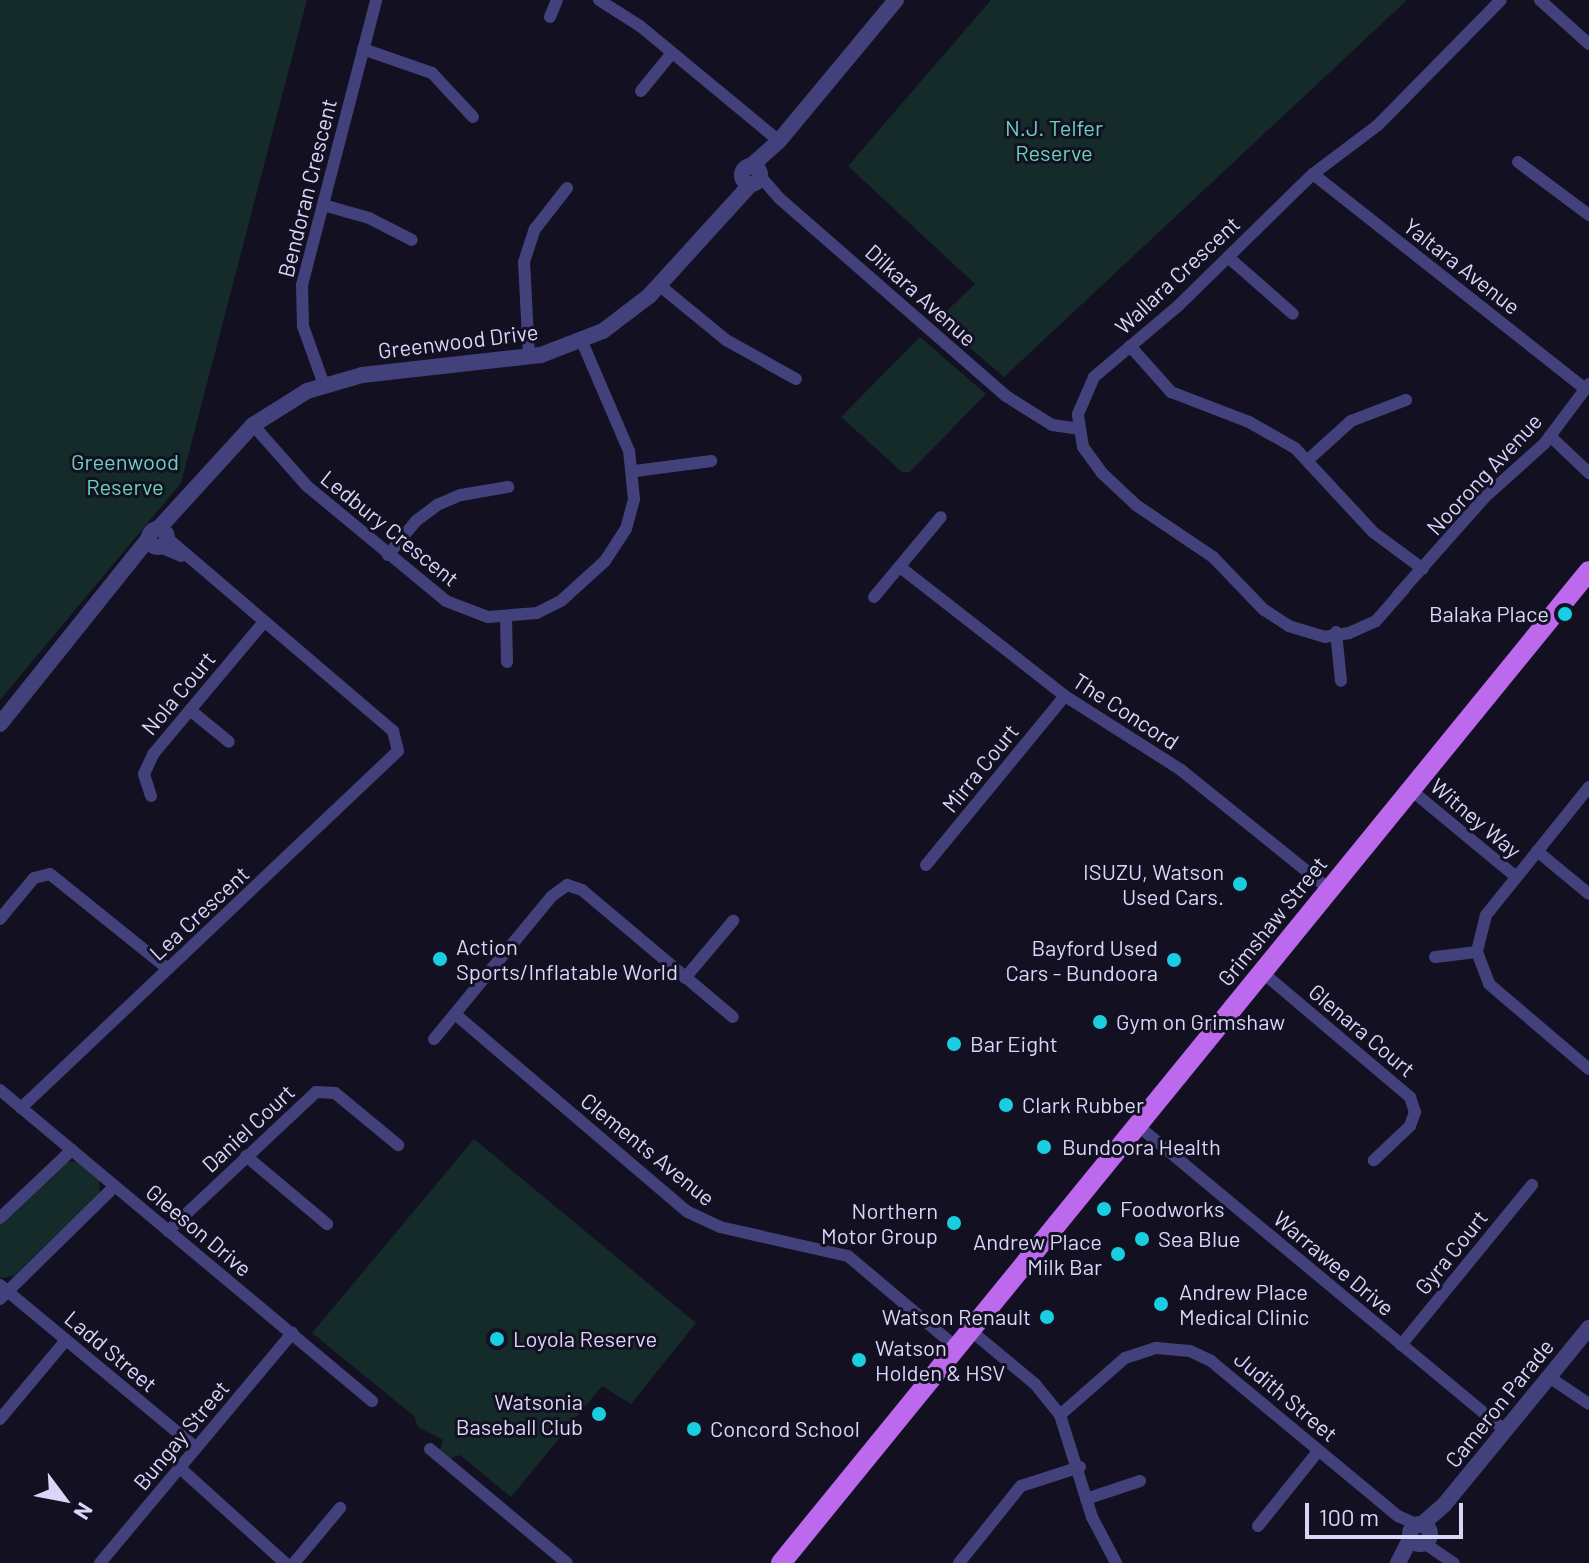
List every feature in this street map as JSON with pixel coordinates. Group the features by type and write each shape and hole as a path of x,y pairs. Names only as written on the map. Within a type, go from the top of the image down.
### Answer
{"main road":[{"name":"Grimshaw Street","path":"781,1563 1589,571"}],"street":[{"name":"Bendoran Crescent","path":"324,385 301,309 323,205 376,0"},
{"path":"550,17 557,0"},
{"name":"Greenwood Drive","path":"0,724 123,577 160,540 188,498 253,425 324,385 362,375 529,357 582,342 626,315 659,285 753,177 896,0"},
{"path":"1540,0 1589,44"},
{"path":"604,1 779,141"},
{"name":"Wallara Crescent","path":"1078,425 1088,384 1228,257 1313,174 1378,125 1501,1"},
{"path":"363,49 432,73 473,117"},
{"path":"641,91 672,53"},
{"path":"1518,162 1589,215"},
{"name":"Yaltara Avenue","path":"1313,174 1587,386"},
{"name":"Dilkara Avenue","path":"753,177 1006,396 1038,418 1078,425"},
{"path":"529,357 523,286 527,250 541,219 567,188"},
{"path":"323,205 369,218 412,240"},
{"path":"1228,257 1293,314"},
{"path":"659,285 726,340 796,379"},
{"name":"Ledbury Crescent","path":"253,425 307,486 388,555 459,608 506,618 537,613 562,600 605,561 631,515 635,471 582,342"},
{"path":"1130,346 1171,392 1268,431 1309,459 1364,523 1423,569"},
{"name":"Noorong Avenue","path":"1336,634 1369,619 1404,589 1486,496 1547,440 1587,386"},
{"path":"1309,459 1351,421 1406,400"},
{"path":"1078,425 1088,457 1121,492 1201,547 1246,589 1290,621 1336,634 1341,681"},
{"path":"1547,440 1589,473"},
{"path":"635,471 711,461"},
{"path":"388,555 416,521 437,505 461,495 508,487"},
{"path":"874,597 941,517"},
{"path":"160,540 393,731 399,746 414,744"},
{"name":"The Concord","path":"900,567 1065,696 1181,770 1329,889"},
{"path":"506,618 507,662"},
{"name":"Nola Court","path":"151,796 146,768 263,623"},
{"name":"Mirra Court","path":"926,865 1065,696"},
{"path":"190,710 229,742"},
{"name":"Lea Crescent","path":"21,1108 391,761 399,746"},
{"path":"1589,787 1486,915 1477,952 1489,984 1589,1069"},
{"name":"Witney Way","path":"1411,790 1516,877"},
{"path":"1537,851 1589,894"},
{"path":"43,858 46,873 168,969"},
{"path":"0,919 34,878 46,873"},
{"path":"434,1039 552,896 567,885 582,890 733,1017"},
{"path":"685,978 733,921"},
{"path":"1435,957 1477,952"},
{"name":"Glenara Court","path":"1262,972 1410,1097 1415,1112 1410,1126 1374,1160"},
{"name":"Clements Avenue","path":"455,1014 688,1212 720,1227 848,1256 956,1347"},
{"name":"Gleeson Drive","path":"0,1090 372,1401"},
{"name":"Daniel Court","path":"168,1231 246,1156 324,1090 335,1093 398,1145"},
{"name":"Warrawee Drive","path":"1137,1125 1505,1431"},
{"path":"0,1218 72,1150"},
{"path":"246,1156 327,1224"},
{"name":"Gyra Court","path":"1401,1345 1532,1185"},
{"path":"2,1292 115,1186"},
{"name":"Ladd Street","path":"2,1292 66,1340 196,1448"},
{"name":"Cameron Parade","path":"1398,1563 1589,1328"},
{"path":"970,1330 1035,1384 1060,1415 1080,1467 1086,1499 1116,1563"},
{"name":"Bungay Street","path":"100,1563 292,1333"},
{"path":"0,1419 66,1340"},
{"name":"Judith Street","path":"1060,1415 1125,1358 1144,1349 1178,1348 1211,1361 1450,1560"},
{"path":"1551,1374 1588,1403"},
{"path":"430,1449 567,1563"},
{"path":"1258,1526 1319,1450"},
{"path":"959,1563 1021,1486 1080,1467"},
{"path":"180,1468 285,1563"},
{"path":"1086,1499 1140,1481"},
{"path":"294,1563 340,1508"}],"green space":[{"name":"Greenwood Reserve","path":"0,0 307,0 181,483 0,700"},
{"name":"N.J. Telfer Reserve","path":"991,0 1407,0 1004,377 937,320 975,284 848,166"},
{"path":"920,337 986,394 910,472 902,472 841,417"},
{"name":"Loyola Reserve","path":"474,1139 696,1323 631,1404 602,1386 511,1497 460,1455 450,1458 440,1450 443,1440 418,1427 414,1416 312,1333"},
{"path":"67,1162 77,1162 99,1180 100,1193 14,1276 0,1278 0,1223"}],"place":[{"name":"Balaka Place","path":"1565,614"},
{"name":"ISUZU, Watson Used Cars.","path":"1240,884"},
{"name":"Action Sports/Inflatable World","path":"440,959"},
{"name":"Bayford Used Cars - Bundoora","path":"1174,960"},
{"name":"Gym on Grimshaw","path":"1100,1022"},
{"name":"Bar Eight","path":"954,1044"},
{"name":"Clark Rubber","path":"1006,1105"},
{"name":"Bundoora Health","path":"1044,1147"},
{"name":"Foodworks","path":"1104,1209"},
{"name":"Northern Motor Group","path":"954,1223"},
{"name":"Sea Blue","path":"1142,1239"},
{"name":"Andrew Place Milk Bar","path":"1118,1254"},
{"name":"Andrew Place Medical Clinic","path":"1161,1304"},
{"name":"Watson Renault","path":"1047,1317"},
{"name":"Loyola Reserve","path":"497,1339"},
{"name":"Watson Holden & HSV","path":"859,1360"},
{"name":"Watsonia Baseball Club","path":"599,1414"},
{"name":"Concord School","path":"694,1429"}]}
